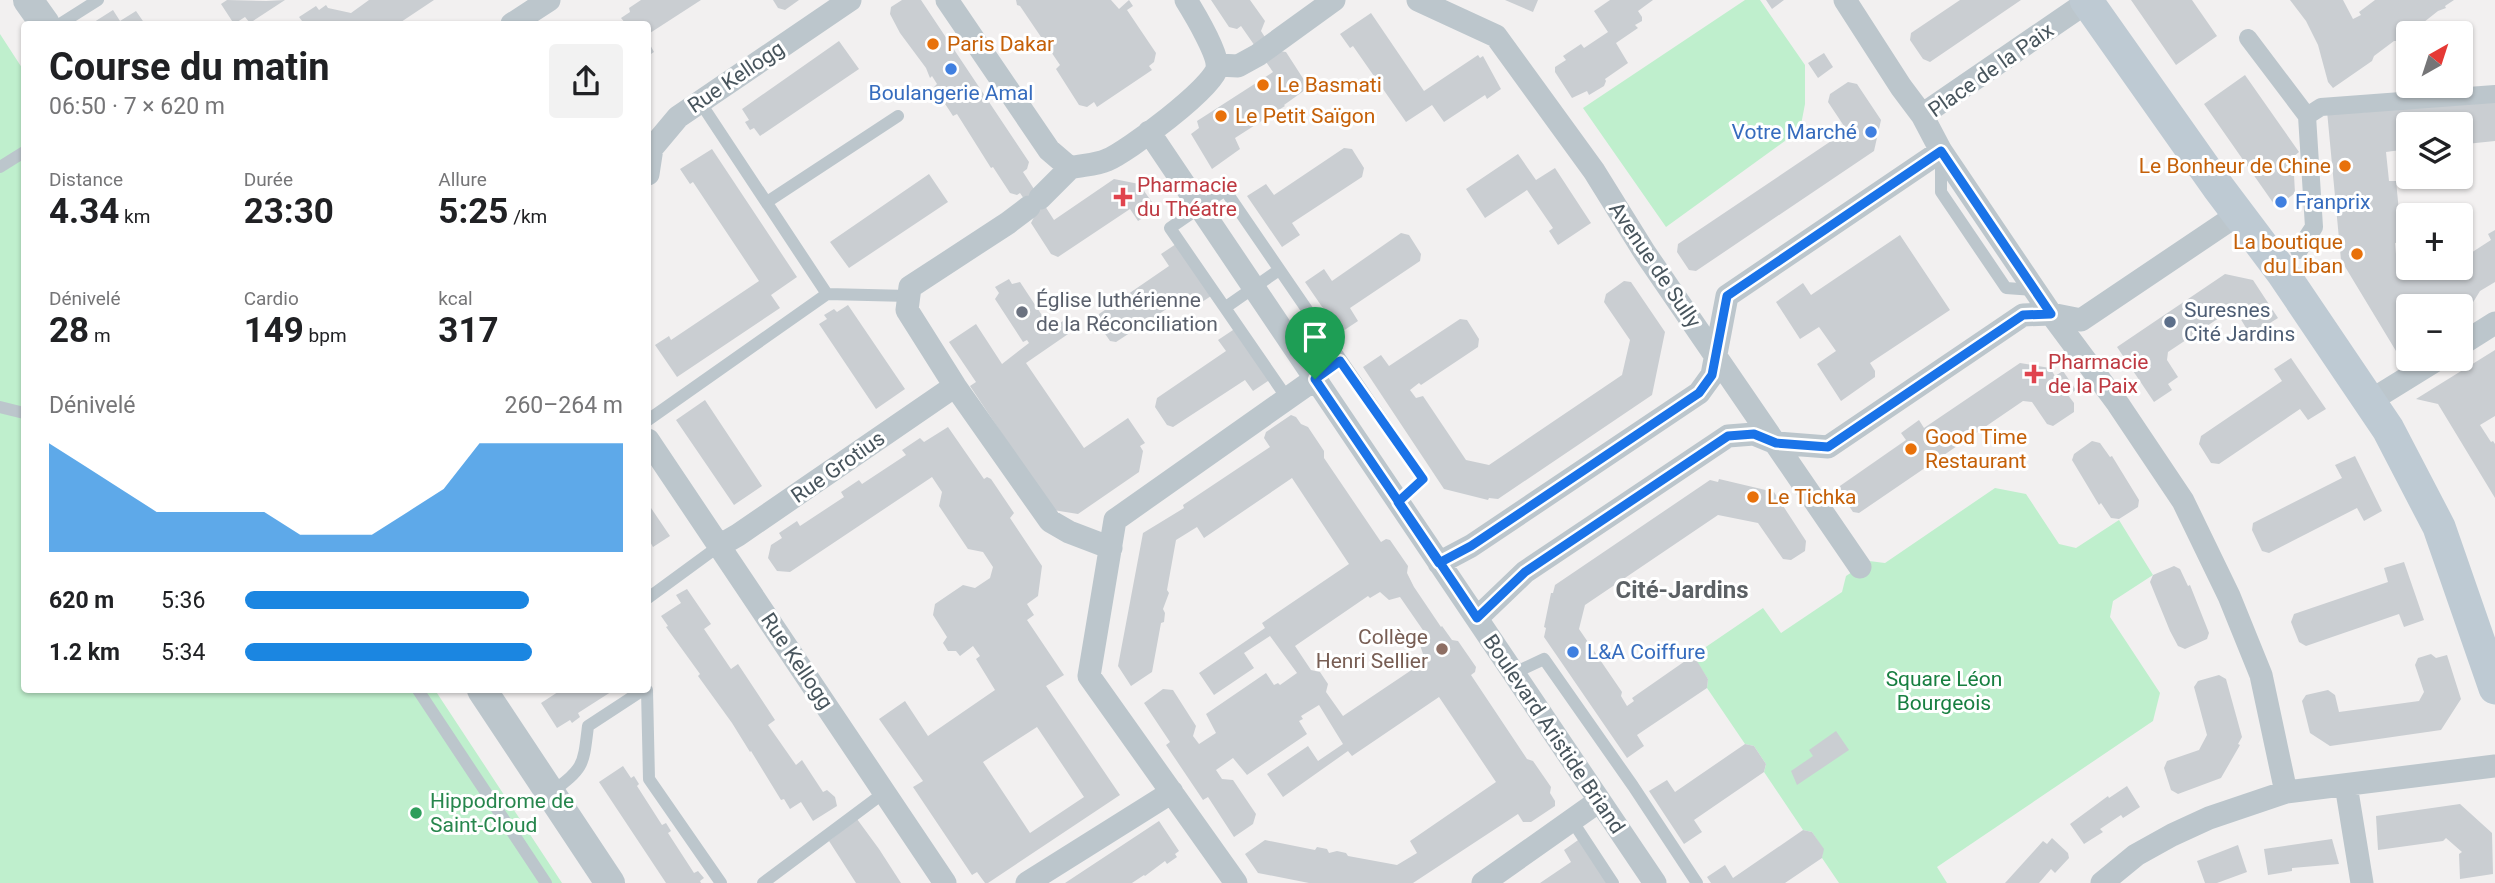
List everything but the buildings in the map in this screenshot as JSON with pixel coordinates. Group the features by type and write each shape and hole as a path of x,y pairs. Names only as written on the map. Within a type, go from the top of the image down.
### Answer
{"main road":[{"path":"2086,1 2237,215 2282,272 2370,401 2406,461 2439,527 2495,688"}],"street":[{"path":"28,0 43,21"},
{"path":"517,21 549,0"},
{"name":"Rue Kellogg","path":"651,154 652,148 678,117 850,0"},
{"path":"947,0 1049,150 1070,168"},
{"path":"1111,548 1069,532 1050,521 955,386 907,310 910,287 1035,202 1070,168 1107,160 1200,93 1214,77 1218,65 1202,25 1186,0"},
{"path":"1218,65 1238,66 1258,55 1334,0"},
{"name":"Avenue de Sully","path":"1418,0 1496,36 1594,172 1645,253 1860,567"},
{"path":"1845,0 1922,115"},
{"name":"Place de la Paix","path":"2086,1 1922,115 1941,151 2051,314 2118,404 2183,501 2229,596 2261,675 2286,792"},
{"path":"2248,38 2307,116 2314,227 2298,250"},
{"path":"2307,116 2321,107 2495,94"},
{"name":"Boulevard Aristide Briand","path":"1149,132 1654,883"},
{"path":"1439,563 1471,546 1699,393 1712,375 1727,296 1941,151"},
{"path":"1477,618 1525,572 1728,436 1754,434 1776,443 1828,447 2023,315 2051,314 2081,320 2237,215"},
{"path":"2473,337 2495,323"},
{"path":"2370,401 2419,371"},
{"path":"1236,883 1089,676 1115,520 1315,379"},
{"name":"Rue Grotius","path":"719,545 738,536 955,386"},
{"name":"Rue Kellogg","path":"651,454 719,545 945,883"},
{"path":"484,693 610,883"},
{"path":"2102,883 2136,855 2172,835 2209,818 2286,792 2495,766"},
{"path":"2346,785 2362,883"},
{"path":"1027,883 1171,792"},
{"path":"1483,883 1599,801"}],"lane":[{"path":"65,21 98,0"},
{"path":"700,102 827,294"},
{"path":"767,202 898,117"},
{"path":"0,167 21,154"},
{"path":"1287,398 1170,228 1225,190 1423,479 1398,502"},
{"path":"1226,307 1279,270"},
{"path":"651,418 827,294 909,296"},
{"path":"1315,379 1340,361"},
{"path":"0,407 21,412"},
{"path":"651,596 719,545"},
{"path":"1514,673 1544,659 1697,883"},
{"path":"420,693 546,883"},
{"path":"551,793 573,776 583,763 588,726 640,693"},
{"path":"645,693 649,779 721,883"},
{"path":"763,883 886,792"},
{"path":"1571,819 1613,883"}],"green space":[{"path":"1745,0 1760,0 1805,65 1805,104 1800,130 1666,227 1583,108"},
{"path":"0,34 21,66 21,693 437,693 562,883 0,883"},
{"name":"Square Léon Bourgeois","path":"1995,488 2026,494 2059,544 2076,548 2119,520 2153,575 2113,601 2110,617 2160,693 2153,721 1937,867 1947,883 1839,883 1822,858 1823,849 1812,832 1803,830 1764,772 1766,764 1754,746 1745,744 1707,688 1708,679 1696,661 1697,653 1763,608 1781,633 1842,592 1846,576 1869,561 1885,563"}],"place":[{"name":"Paris Dakar","path":"933,44"},
{"name":"Boulangerie Amal","path":"951,69"},
{"name":"Le Basmati","path":"1263,85"},
{"name":"Le Petit Saïgon","path":"1221,116"},
{"name":"Votre Marché","path":"1871,132"},
{"name":"Le Bonheur de Chine","path":"2345,166"},
{"name":"Pharmacie du Théatre","path":"1123,197"},
{"name":"Franprix","path":"2281,202"},
{"name":"La boutique du Liban","path":"2357,254"},
{"name":"Église luthérienne de la Réconciliation","path":"1022,312"},
{"name":"Suresnes Cité Jardins","path":"2170,322"},
{"name":"Pharmacie de la Paix","path":"2034,374"},
{"name":"Good Time Restaurant","path":"1911,449"},
{"name":"Le Tichka","path":"1753,497"},
{"name":"Collège Henri Sellier","path":"1442,649"},
{"name":"L&A Coiffure","path":"1573,652"},
{"name":"Hippodrome de Saint-Cloud","path":"416,813"}],"district":[{"name":"Cité-Jardins","path":"1682,590"}],"route":[{"path":"1315,379 1340,361 1423,479 1398,502 1439,563 1471,546 1699,393 1712,375 1727,296 1941,151 2051,314 2023,315 1828,447 1776,443 1754,434 1728,436 1525,572 1477,618 1439,563 1315,379"}]}
